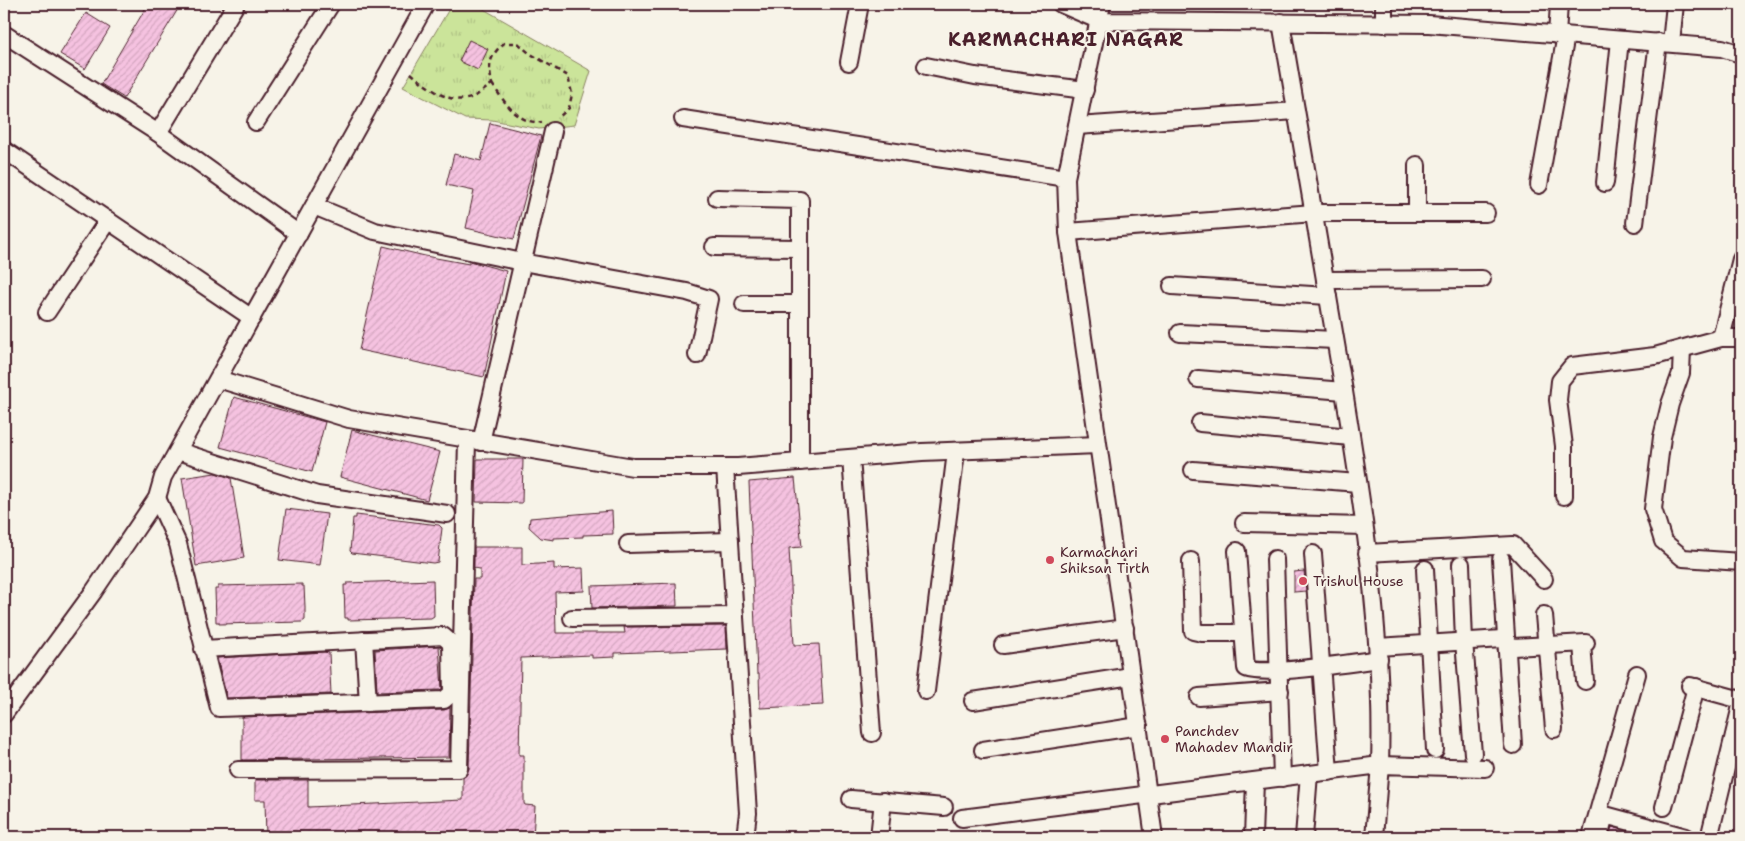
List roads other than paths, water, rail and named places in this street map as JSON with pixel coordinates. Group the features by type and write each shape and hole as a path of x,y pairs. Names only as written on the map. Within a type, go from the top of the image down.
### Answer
{"street":[{"path":"158,133 236,4"},
{"path":"256,122 331,4"},
{"path":"4,714 94,592 157,498 163,477 426,4"},
{"path":"849,62 860,4"},
{"path":"1061,4 1100,21 1430,24 1722,48 1741,54"},
{"path":"1102,4 1066,178 1068,232 1154,837"},
{"path":"1384,4 1384,24"},
{"path":"1539,185 1562,35 1559,4"},
{"path":"1635,224 1665,43 1675,4"},
{"path":"1281,22 1344,391 1364,526 1378,653 1381,709 1380,765 1374,837"},
{"path":"4,34 158,133 299,234"},
{"path":"1605,183 1620,40"},
{"path":"926,66 975,76 1085,90"},
{"path":"1077,126 1296,111"},
{"path":"683,119 1066,178"},
{"path":"238,770 459,769 474,441 522,262 552,124"},
{"path":"4,150 252,318"},
{"path":"1417,165 1417,213"},
{"path":"717,198 800,200 800,462"},
{"path":"314,206 375,231 522,262 687,292 709,299 696,355"},
{"path":"1068,232 1314,213 1486,213"},
{"path":"47,312 108,220"},
{"path":"714,247 800,248"},
{"path":"1721,338 1738,285 1741,260"},
{"path":"1325,280 1482,279"},
{"path":"1172,286 1328,296"},
{"path":"744,304 800,304"},
{"path":"1180,332 1335,340"},
{"path":"1564,496 1564,446 1558,400 1560,381 1565,372 1572,366 1655,356 1721,338 1741,338"},
{"path":"1682,349 1682,373 1670,404 1662,437 1653,509 1663,540 1683,558 1741,562"},
{"path":"218,379 349,419 633,467 726,467 922,452 1098,445"},
{"path":"1198,379 1344,391"},
{"path":"1200,423 1351,437"},
{"path":"178,451 316,495 447,514"},
{"path":"926,691 956,452"},
{"path":"851,458 872,733"},
{"path":"726,467 748,813 745,837"},
{"path":"1193,470 1358,483"},
{"path":"157,498 178,544 203,649 219,708 444,700 452,693 451,643 443,636 203,649"},
{"path":"1244,523 1364,526"},
{"path":"628,544 730,541"},
{"path":"1367,553 1513,545 1544,579"},
{"path":"1237,550 1242,633 1246,668 1250,670 1279,670 1320,666 1429,644 1505,640 1513,647 1584,644 1585,681"},
{"path":"1313,554 1329,772"},
{"path":"1275,559 1282,778"},
{"path":"1501,559 1513,745"},
{"path":"1190,561 1193,631 1202,633 1242,633"},
{"path":"1461,564 1464,641 1473,754"},
{"path":"1425,569 1435,750"},
{"path":"1544,614 1554,729"},
{"path":"572,618 735,616"},
{"path":"1003,645 1124,628"},
{"path":"364,640 368,703"},
{"path":"1591,837 1637,674"},
{"path":"973,700 1132,676"},
{"path":"1664,807 1693,687 1741,700"},
{"path":"1199,697 1280,690"},
{"path":"1711,830 1741,706"},
{"path":"983,750 1139,726"},
{"path":"962,818 1380,765 1485,768"},
{"path":"1304,837 1309,774"},
{"path":"1252,837 1255,781"},
{"path":"852,800 944,807"},
{"path":"879,837 883,801"},
{"path":"1599,837 1605,815 1686,837"}],"place":[{"name":"Karmachari Shiksan Tirth","path":"1050,560"},
{"name":"Trishul House","path":"1303,581"},
{"name":"Panchdev Mahadev Mandir","path":"1165,739"}],"district":[{"name":"KARMACHARI NAGAR","path":"1066,39"}]}
